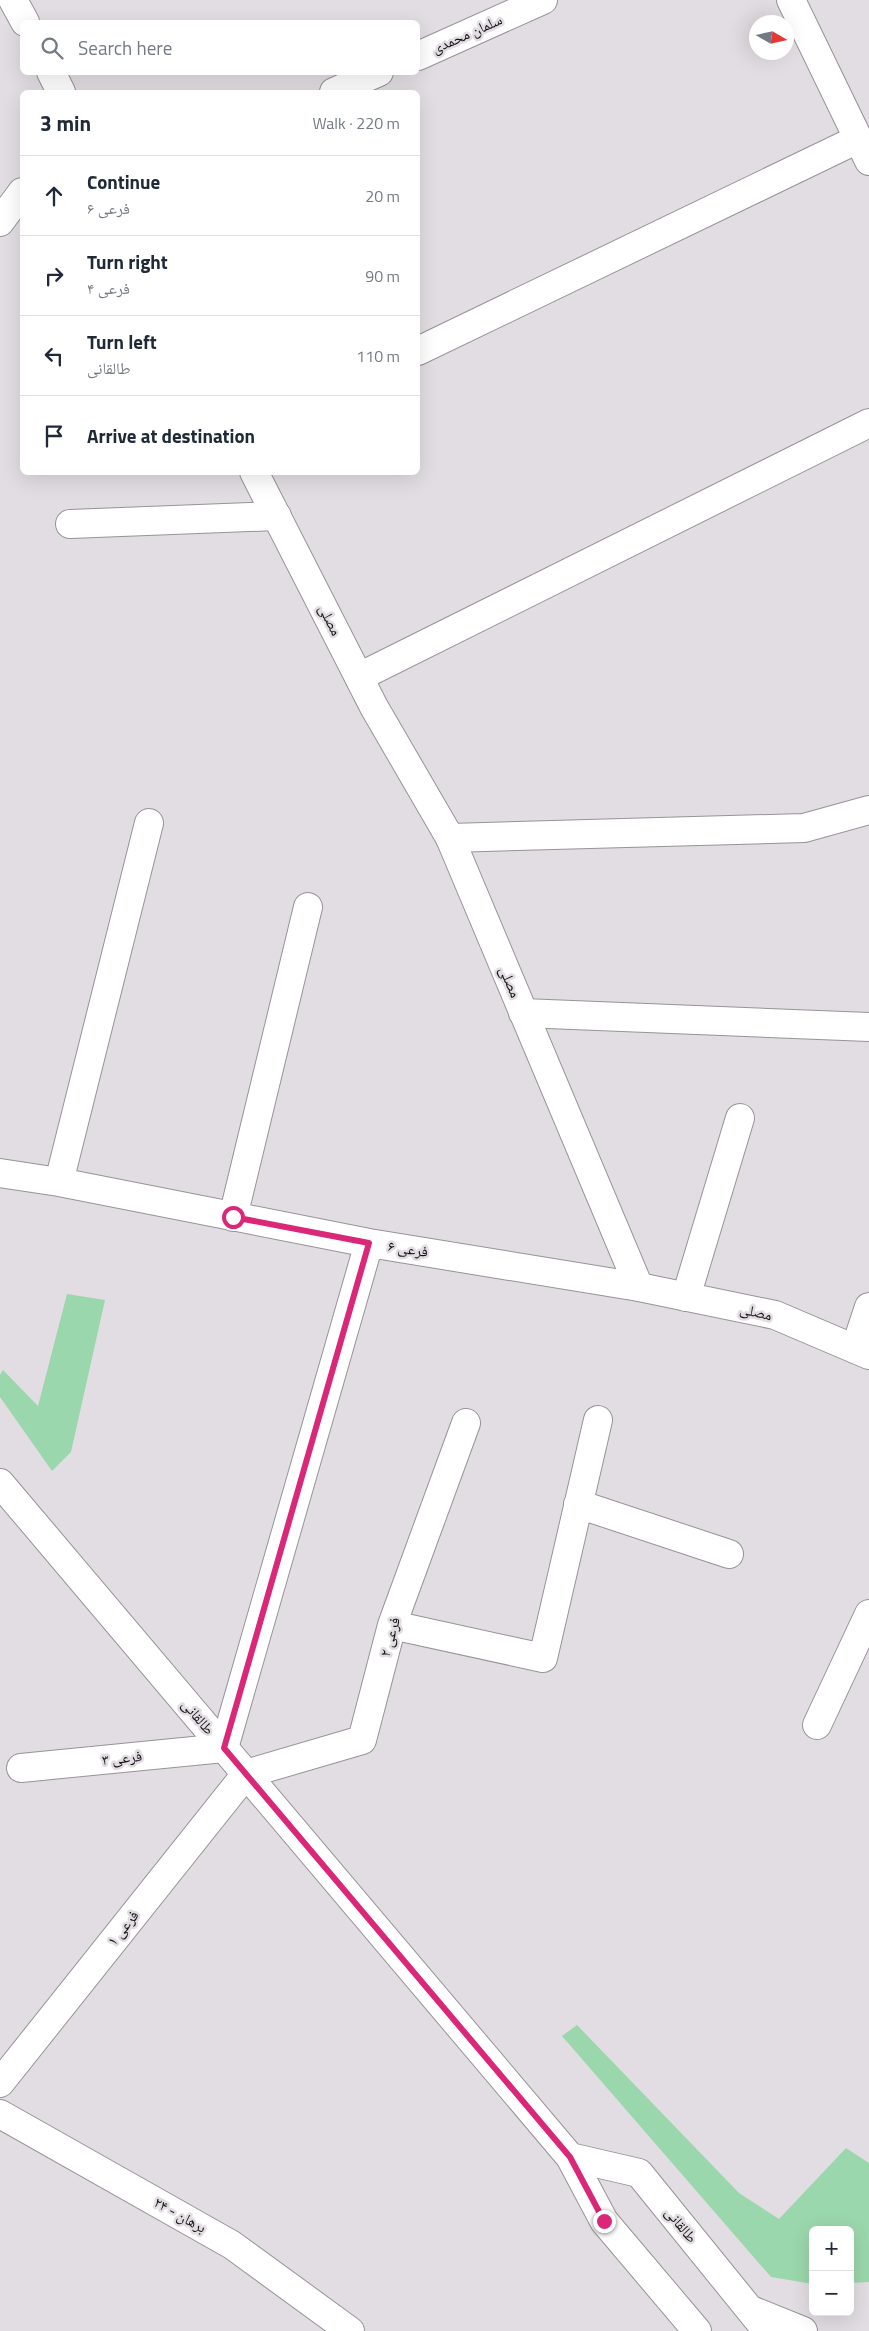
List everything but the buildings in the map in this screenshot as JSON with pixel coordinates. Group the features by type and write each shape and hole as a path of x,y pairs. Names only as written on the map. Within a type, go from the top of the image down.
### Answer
{"street":[{"path":"14,0 24,20"},
{"name":"سلمان محمدی","path":"420,55 543,0"},
{"path":"420,350 864,150 791,0"},
{"path":"52,75 60,90"},
{"path":"338,90 372,75"},
{"path":"0,222 20,195"},
{"path":"359,677 869,423"},
{"name":"مصلی","path":"256,475 359,677 450,838 639,1287 775,1315 862,1352"},
{"path":"70,524 277,516"},
{"path":"450,838 804,828 869,810"},
{"path":"59,1182 149,823"},
{"path":"233,1217 308,907"},
{"path":"523,1013 869,1027"},
{"path":"686,1297 740,1118"},
{"name":"فرعی ۶","path":"0,1174 59,1182 369,1243 639,1287"},
{"path":"224,1748 369,1243"},
{"path":"862,1352 869,1307"},
{"path":"392,1625 543,1658 598,1420"},
{"name":"فرعی ۲","path":"246,1774 362,1740 392,1625 466,1422"},
{"name":"طالقانی","path":"0,1483 570,2157 604,2221 697,2331"},
{"path":"578,1504 729,1554"},
{"path":"817,1724 869,1614"},
{"name":"فرعی ۳","path":"21,1768 224,1748"},
{"name":"فرعی ۱","path":"0,2082 246,1774"},
{"name":"۲۴ - برهان","path":"0,2114 232,2245 350,2331"},
{"name":"طالقانی","path":"570,2157 639,2174 767,2331"},
{"path":"749,2309 803,2331"}],"green space":[{"path":"67,1294 105,1300 71,1452 52,1471 0,1397 0,1375 3,1370 38,1406"},
{"path":"577,2025 739,2193 779,2219 846,2148 869,2163 869,2282 854,2283 854,2226 809,2226 809,2283 771,2277 562,2036"}],"route":[{"path":"233,1217 369,1243 224,1748 570,2157 604,2221"}]}
